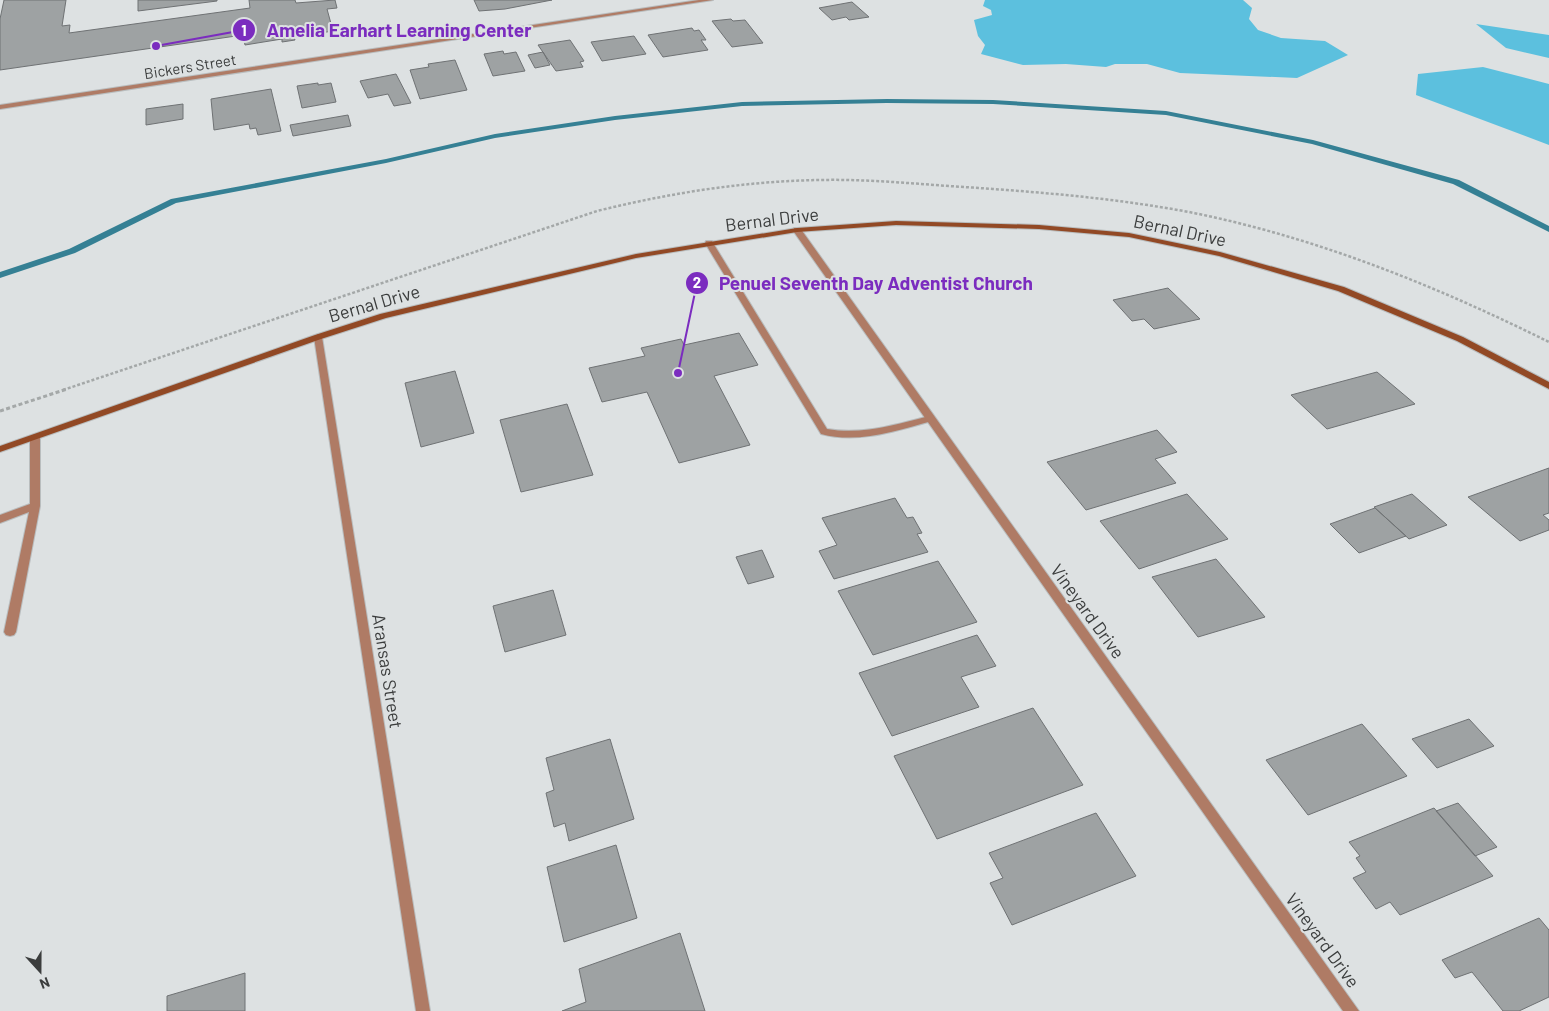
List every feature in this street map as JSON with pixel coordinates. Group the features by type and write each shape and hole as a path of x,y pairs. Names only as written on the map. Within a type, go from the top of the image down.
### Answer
{"street":[{"name":"Bickers Street","path":"0,107 710,0"},
{"name":"Bernal Drive","path":"0,449 383,316 636,256 797,230 896,224 1039,227 1138,237 1220,254 1341,289 1460,339 1549,386"},
{"name":"Vineyard Drive","path":"797,230 929,419 1352,1011"},
{"path":"709,243 824,432 846,436 875,433 929,419"},
{"name":"Aransas Street","path":"318,337 423,1011"},
{"path":"10,632 35,506 34,437"},
{"path":"0,519 35,506"}],"shaded area":[{"path":"985,0 1243,0 1252,8 1249,19 1258,30 1281,38 1325,41 1348,55 1297,78 1180,73 1147,64 1115,64 1106,67 1066,64 1023,65 981,54 985,45 978,36 974,20 992,15 991,10 983,6"},
{"path":"1476,24 1549,35 1549,58 1506,48"},
{"path":"1483,67 1549,84 1549,145 1416,95 1418,74"}],"building":[{"path":"4,0 66,0 62,26 70,25 69,33 250,8 249,0 295,0 296,3 335,0 337,8 327,9 333,31 294,37 295,40 282,42 282,39 245,45 243,35 0,70 0,19"},
{"path":"138,0 217,0 217,1 138,11"},
{"path":"474,0 552,0 505,9 479,11"},
{"path":"852,2 869,17 849,20 846,17 832,20 819,8"},
{"path":"731,19 733,21 745,20 763,43 732,47 712,21"},
{"path":"692,28 694,31 699,30 706,40 701,40 708,50 663,57 648,35"},
{"path":"634,36 646,54 602,61 591,42"},
{"path":"570,40 584,61 580,62 583,67 556,71 538,45"},
{"path":"503,51 504,54 516,52 525,71 493,76 484,54"},
{"path":"543,52 550,65 535,68 528,55"},
{"path":"455,60 467,90 420,99 410,70 429,67 428,64"},
{"path":"396,74 411,103 394,106 388,94 368,98 360,81"},
{"path":"318,83 318,85 331,83 336,102 302,108 297,86"},
{"path":"271,89 281,131 258,135 256,128 250,129 249,124 214,130 211,99"},
{"path":"183,104 183,119 146,125 146,109"},
{"path":"348,115 351,126 293,136 290,125"},
{"path":"1168,288 1200,319 1154,329 1144,319 1132,321 1113,300"},
{"path":"739,333 758,365 714,376 750,445 679,463 647,392 602,402 589,368 645,356 641,348 681,339 684,345"},
{"path":"455,371 474,433 421,447 405,383"},
{"path":"1377,372 1415,404 1327,429 1291,395"},
{"path":"567,404 593,475 521,492 500,420"},
{"path":"1157,430 1177,452 1155,459 1176,483 1086,510 1047,462"},
{"path":"1549,468 1549,513 1543,515 1549,520 1549,530 1520,541 1468,497"},
{"path":"1187,494 1228,539 1139,569 1100,521"},
{"path":"1412,494 1447,525 1409,539 1374,507"},
{"path":"895,498 907,518 913,517 922,533 917,534 928,552 834,579 819,551 837,545 822,518"},
{"path":"1375,508 1406,536 1359,553 1330,524"},
{"path":"762,550 774,577 748,584 736,557"},
{"path":"1216,559 1265,617 1198,637 1152,577"},
{"path":"938,561 977,622 873,655 838,591"},
{"path":"553,590 566,635 505,652 493,606"},
{"path":"977,635 996,666 961,677 979,707 892,736 859,673"},
{"path":"1033,708 1083,785 937,839 894,756"},
{"path":"1469,719 1494,746 1437,768 1412,739"},
{"path":"1362,724 1407,776 1308,815 1266,760"},
{"path":"610,739 634,819 569,841 565,823 554,827 546,793 554,790 546,758"},
{"path":"1458,803 1497,847 1475,856 1436,811"},
{"path":"1434,808 1493,876 1400,915 1390,902 1376,909 1353,878 1366,872 1356,858 1360,856 1349,842"},
{"path":"1096,813 1136,876 1012,925 990,883 1003,878 989,853"},
{"path":"616,845 637,918 564,942 547,867"},
{"path":"1539,918 1549,930 1549,997 1519,1011 1503,1011 1472,972 1455,978 1442,960"},
{"path":"680,933 705,1011 562,1011 586,1002 579,969"},
{"path":"245,973 245,1011 167,1011 167,996"}],"waterway":[{"path":"0,275 72,251 174,201 386,161 495,136 615,118 742,104 887,101 993,102 1166,113 1313,142 1456,182 1549,229"}],"place":[{"name":"Amelia Earhart Learning Center","path":"156,46"},
{"name":"Penuel Seventh Day Adventist Church","path":"678,373"}]}
